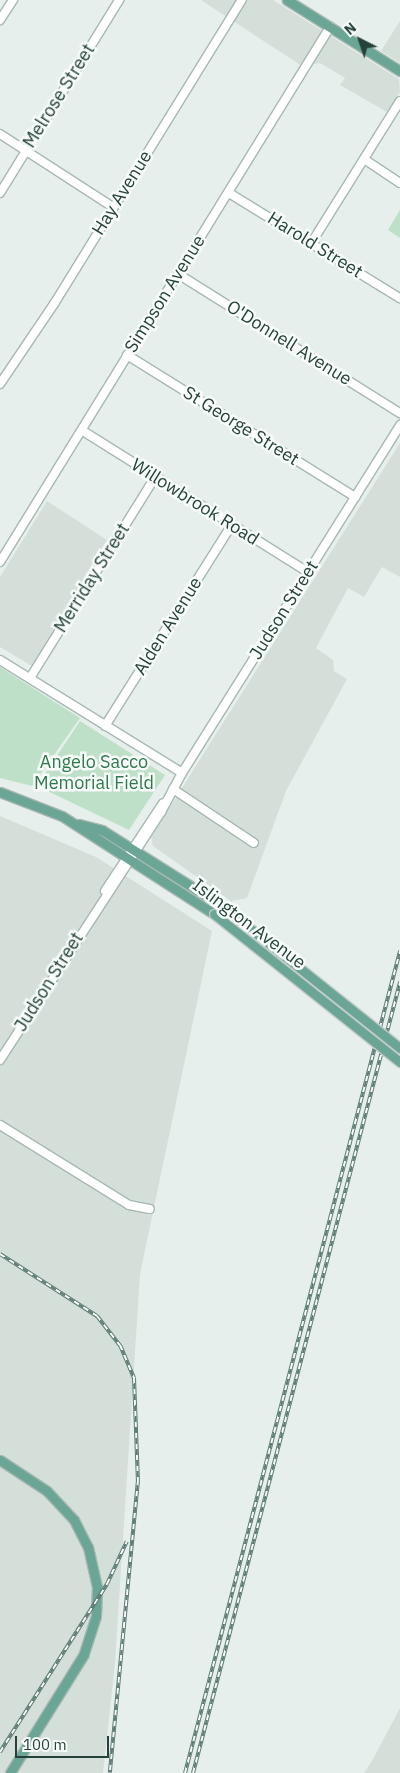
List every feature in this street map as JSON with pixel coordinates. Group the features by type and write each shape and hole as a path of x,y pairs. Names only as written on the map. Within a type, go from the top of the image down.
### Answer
{"main road":[{"path":"287,0 400,71"},
{"name":"Islington Avenue","path":"0,792 34,804 72,821 102,830 222,906 400,1048"},
{"name":"Islington Avenue","path":"72,821 214,914 400,1062"},
{"path":"0,1460 47,1491 74,1520 88,1547 97,1587 96,1616 84,1654 10,1773"}],"street":[{"path":"0,20 13,0"},
{"name":"Melrose Street","path":"0,193 119,0"},
{"name":"Hay Avenue","path":"0,384 242,0"},
{"name":"Simpson Avenue","path":"0,562 83,431 330,27"},
{"path":"312,242 400,101"},
{"path":"0,134 113,207"},
{"path":"364,159 400,183"},
{"name":"Harold Street","path":"228,193 312,242 400,298"},
{"name":"O'Donnell Avenue","path":"178,274 400,413"},
{"name":"St George Street","path":"128,355 355,497"},
{"name":"Judson Street","path":"0,1060 173,789 400,425"},
{"name":"Willowbrook Road","path":"83,431 231,526 308,572"},
{"name":"Merriday Street","path":"30,678 155,477"},
{"name":"Alden Avenue","path":"105,726 231,526"},
{"path":"0,660 182,773"},
{"path":"173,789 254,843"},
{"path":"0,1125 129,1205 150,1209"}],"shaded area":[{"path":"201,0 273,0 399,79 400,92 387,112 340,85 345,78 320,63 302,66"},
{"path":"400,21 400,63 381,51"},
{"path":"400,443 400,577 382,567 364,597 348,588 316,648 333,660 334,671 347,679 286,791 247,898 231,901 153,846 151,837"},
{"path":"47,501 107,540 32,666 0,647 0,577"},
{"path":"0,816 96,857 212,931 140,1274 115,1663 103,1773 0,1773"},
{"path":"400,1708 400,1773 364,1773 372,1761"}],"green space":[{"path":"400,210 400,238 388,230"},
{"path":"0,667 80,718 32,786 0,778"},
{"name":"Angelo Sacco Memorial Field","path":"80,721 165,775 129,830 37,786"}],"railway":[{"path":"185,1773 400,951"},
{"path":"193,1773 400,982"},
{"path":"0,1254 97,1316 120,1345 134,1378 138,1480 110,1773"},
{"path":"0,1752 107,1584 127,1541"}]}
